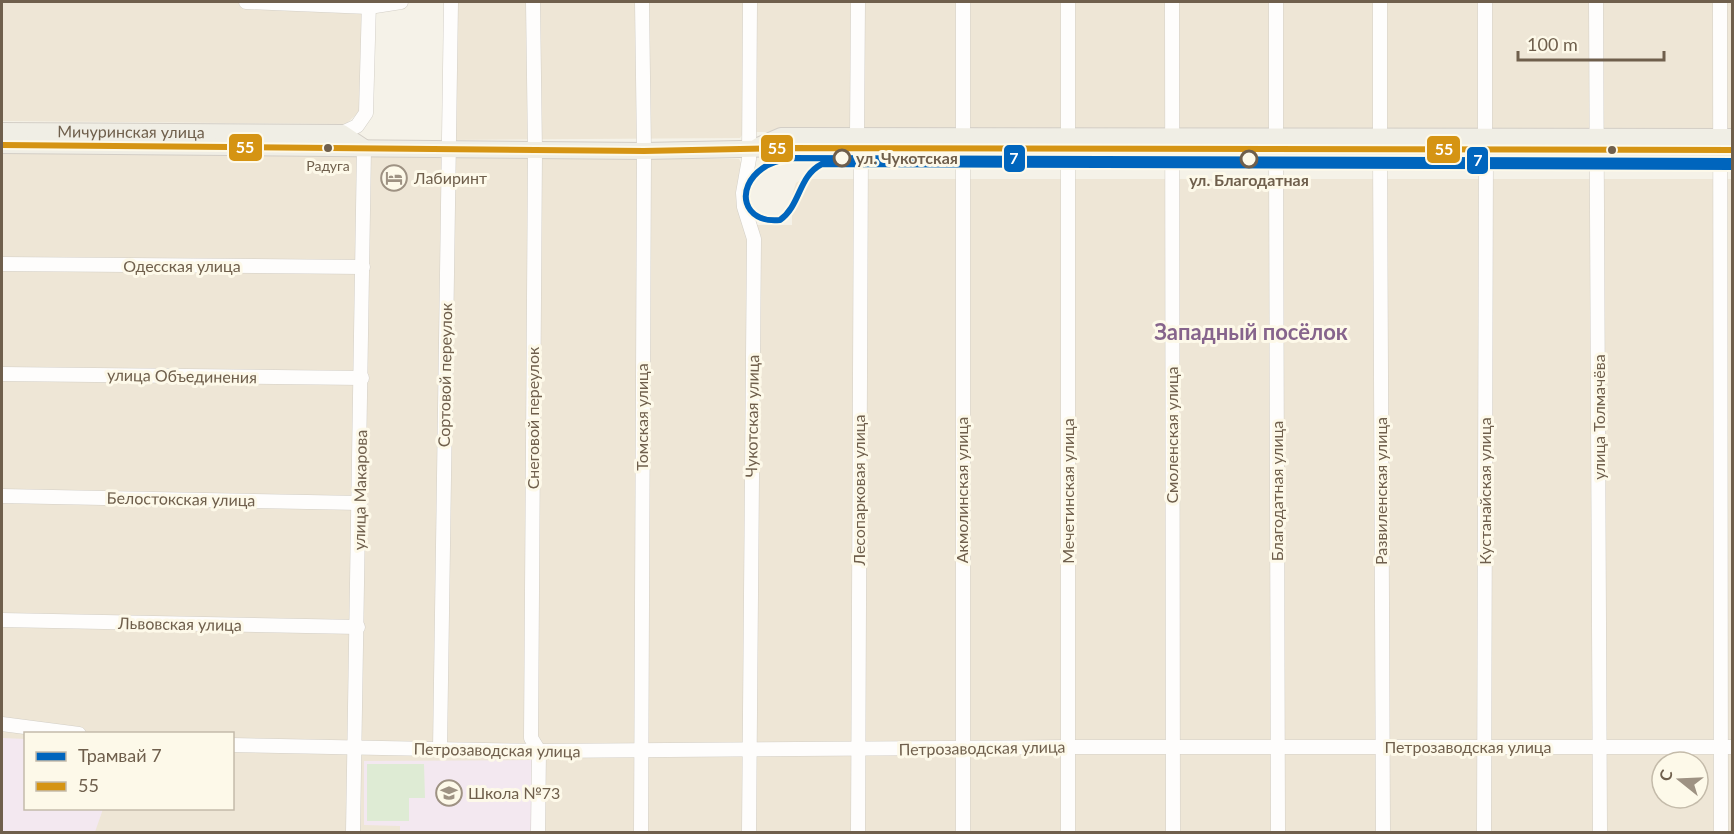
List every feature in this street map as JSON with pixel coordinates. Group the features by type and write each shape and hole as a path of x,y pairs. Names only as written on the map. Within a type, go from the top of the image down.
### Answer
{"main road":[{"name":"Мичуринская улица","path":"2,131 342,134"},
{"path":"342,134 364,148"},
{"name":"Мичуринская улица","path":"2,145 535,151 749,150 781,136 859,142 1726,144"}],"street":[{"path":"246,2 369,4 401,2"},
{"name":"Сортовой переулок","path":"440,749 451,2"},
{"name":"Снеговой переулок","path":"533,2 535,151 531,738 538,751 538,832"},
{"name":"Томская улица","path":"640,832 644,151 642,2"},
{"name":"Чукотская улица","path":"749,832 754,239 744,207 743,193 749,150 750,2"},
{"name":"Лесопарковая улица","path":"858,2 858,832"},
{"name":"Акмолинская улица","path":"963,2 963,832"},
{"name":"Мечетинская улица","path":"1068,2 1068,832"},
{"name":"Смоленская улица","path":"1172,2 1173,832"},
{"name":"Благодатная улица","path":"1276,2 1278,832"},
{"name":"Развиленская улица","path":"1380,2 1383,832"},
{"name":"Кустанайская улица","path":"1484,832 1485,2"},
{"name":"улица Толмачёва","path":"1596,2 1600,832"},
{"path":"1720,2 1726,144 1727,747 1722,832"},
{"path":"342,134 357,126 366,113 369,4"},
{"name":"улица Макарова","path":"353,832 364,148"},
{"name":"Одесская улица","path":"2,264 363,267"},
{"name":"улица Объединения","path":"2,374 362,378"},
{"name":"Белостокская улица","path":"2,496 360,503"},
{"name":"Львовская улица","path":"2,620 358,627"},
{"path":"2,724 64,732"},
{"name":"Петрозаводская улица","path":"234,745 538,751 1068,747 1727,747"}],"shaded area":[{"path":"2,2 363,2 360,111 346,124 2,121"},
{"path":"454,2 855,2 854,132 744,132 740,138 451,140"},
{"path":"861,2 960,2 960,131 859,131"},
{"path":"968,2 1065,2 1065,132 968,131"},
{"path":"1070,2 1169,2 1169,132 1070,132"},
{"path":"1176,2 1272,2 1273,132 1176,132"},
{"path":"1281,2 1376,2 1376,131 1282,132"},
{"path":"1384,2 1481,2 1481,132 1384,132"},
{"path":"1489,2 1591,2 1592,132 1489,131"},
{"path":"1602,2 1717,2 1717,132 1602,132"},
{"path":"1723,2 1732,2 1732,133 1723,133"},
{"path":"2,151 739,159 743,166 744,225 792,225 792,196 796,183 802,179 1732,179 1732,832 2,832"},
{"path":"3,738 24,739 24,810 103,810 95,832 2,832"},
{"name":"Школа №73","path":"534,760 534,832 400,832 400,826 364,825 364,761"}],"green space":[{"path":"367,764 424,764 425,798 409,798 409,821 367,821"}],"tram line":[{"name":"7","path":"1732,161 790,158 763,168 748,185 746,194 751,211 767,220 780,220 792,207 808,176 822,164 1732,167"}],"transit line":[{"name":"55","path":"2,145 644,151 787,148 1732,150"}],"place":[{"name":"Радуга","path":"328,148"},
{"name":"ул. Чукотская","path":"842,158"},
{"name":"ул. Благодатная","path":"1249,159"},
{"name":"Лабиринт","path":"394,178"},
{"name":"Школа №73","path":"449,793"}],"district":[{"name":"Западный посёлок","path":"1251,332"}]}
